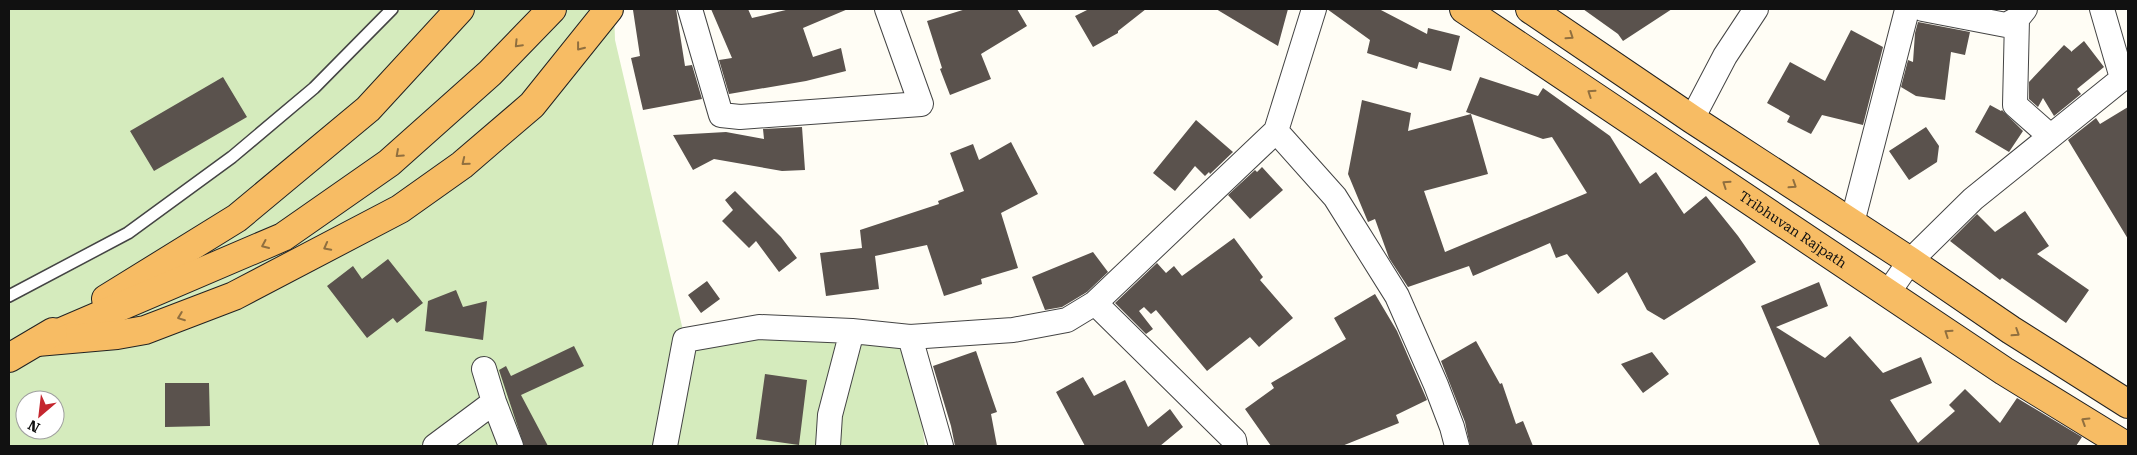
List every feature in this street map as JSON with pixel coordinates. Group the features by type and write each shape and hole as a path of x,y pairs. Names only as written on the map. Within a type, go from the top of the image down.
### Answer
{"highway":[{"path":"9,358 237,218 368,109 460,9"},
{"path":"37,342 283,237 389,163 490,73 552,9"},
{"path":"37,342 117,335 146,330 234,296 400,209 462,165 532,105 610,9"},
{"name":"Tribhuvan Rajpath","path":"1464,9 2004,371 2126,446"},
{"path":"1530,9 1692,119 1910,261 2011,330 2128,404"}],"street":[{"path":"690,9 721,115 740,117 921,104 887,9"},
{"path":"665,446 685,340 759,327 852,331 910,337 1013,330 1067,320 1095,303 1276,131 1314,9"},
{"path":"1692,119 1725,56 1756,9"},
{"path":"1852,223 1907,10 1909,9"},
{"path":"1888,293 1910,261 1973,198 2125,76 2102,9"},
{"path":"1934,10 2006,25 2021,14"},
{"path":"2021,14 2015,105 2050,136"},
{"path":"1276,131 1336,198 1397,296 1436,385 1457,446"},
{"path":"1095,303 1234,440 1235,446"},
{"path":"828,446 830,415 852,331"},
{"path":"910,337 941,446"},
{"path":"484,369 494,402 512,446"},
{"path":"435,446 494,402"}],"lane":[{"path":"9,296 128,233 232,157 314,88 392,9"}],"green space":[{"path":"9,9 614,9 615,40 685,339 910,337 925,446 9,446"}],"building":[{"path":"676,9 685,66 692,65 702,99 643,110 631,58 640,56 633,10"},
{"path":"711,9 748,9 752,18 790,9 848,9 803,28 813,57 841,48 846,71 806,81 729,94 719,60 732,58"},
{"path":"966,9 1017,9 1027,26 981,54 991,79 950,95 940,69 942,68 927,21"},
{"path":"1089,9 1146,9 1118,31 1118,33 1093,47 1075,16"},
{"path":"1216,9 1288,9 1278,46"},
{"path":"1327,9 1379,9 1427,34 1428,28 1460,36 1451,71 1419,62 1417,69 1367,53 1370,40"},
{"path":"1583,9 1672,9 1623,41 1618,34"},
{"path":"1918,22 1970,32 1965,55 1951,52 1945,100 1916,96 1901,87 1908,60 1913,62 1915,33"},
{"path":"1851,30 1883,47 1863,125 1822,115 1811,134 1787,122 1790,116 1767,103 1790,62 1825,81"},
{"path":"2084,41 2104,67 2077,89 2081,94 2054,116 2043,98 2038,107 2029,99 2029,82 2064,45 2071,52"},
{"path":"223,77 247,117 154,171 130,131"},
{"path":"1480,77 1538,96 1543,88 1610,136 1640,184 1656,172 1684,214 1706,196 1756,262 1664,320 1647,310 1627,272 1598,294 1567,254 1556,258 1550,243 1473,276 1469,266 1408,287 1389,258 1375,219 1368,222 1348,174 1362,100 1411,113 1408,131 1471,114 1488,174 1424,191 1445,252 1587,193 1552,137 1543,139 1466,112"},
{"path":"1990,105 2002,110 2023,131 2009,152 1975,132"},
{"path":"2128,107 2128,239 2068,140 2096,118 2100,124"},
{"path":"1196,120 1233,152 1210,174 1209,172 1205,176 1195,166 1175,191 1153,173"},
{"path":"802,127 805,170 782,171 714,159 693,170 673,135 726,132 764,139 763,129"},
{"path":"1926,127 1939,146 1937,162 1909,180 1889,151"},
{"path":"1011,142 1038,194 1001,213 1018,268 981,279 982,284 944,296 927,245 875,256 879,289 826,296 820,253 862,248 860,230 939,204 938,201 964,191 950,153 973,144 979,160"},
{"path":"1262,167 1283,190 1250,219 1228,195 1255,170 1257,172"},
{"path":"735,191 781,237 797,258 779,272 756,241 749,248 722,221 733,210 725,200"},
{"path":"2025,211 2049,246 2037,254 2089,290 2066,323 2002,278 2000,280 1950,241 1977,214 1995,232"},
{"path":"1234,238 1263,277 1260,280 1293,318 1259,347 1250,337 1207,371 1156,310 1151,314 1144,307 1139,311 1153,329 1146,334 1115,303 1157,263 1166,273 1174,266 1182,276"},
{"path":"1093,252 1108,272 1087,292 1062,307 1045,310 1032,277"},
{"path":"388,259 423,303 397,323 393,318 367,338 327,286 353,266 362,279"},
{"path":"707,281 720,299 701,313 688,295"},
{"path":"1819,282 1828,306 1776,327 1825,358 1850,336 1883,373 1921,357 1932,383 1890,400 1918,443 1955,411 1949,405 1965,389 2000,423 2017,398 2082,437 2076,446 1820,446 1761,306"},
{"path":"456,290 463,307 487,301 483,340 425,331 428,301"},
{"path":"1375,294 1397,331 1427,400 1396,415 1399,423 1342,446 1271,446 1245,409 1274,388 1271,383 1346,339 1334,318"},
{"path":"1476,341 1500,384 1502,383 1516,424 1523,421 1533,446 1470,446 1465,422 1441,361"},
{"path":"574,346 584,366 521,395 548,446 524,446 499,370 506,366 511,376"},
{"path":"976,351 997,412 991,414 997,446 955,446 933,366"},
{"path":"1652,352 1669,374 1643,393 1621,364"},
{"path":"765,374 807,380 799,445 756,439"},
{"path":"1083,377 1094,396 1125,380 1148,427 1170,409 1183,427 1160,446 1085,446 1056,392"},
{"path":"165,383 209,383 210,426 165,427"}]}
